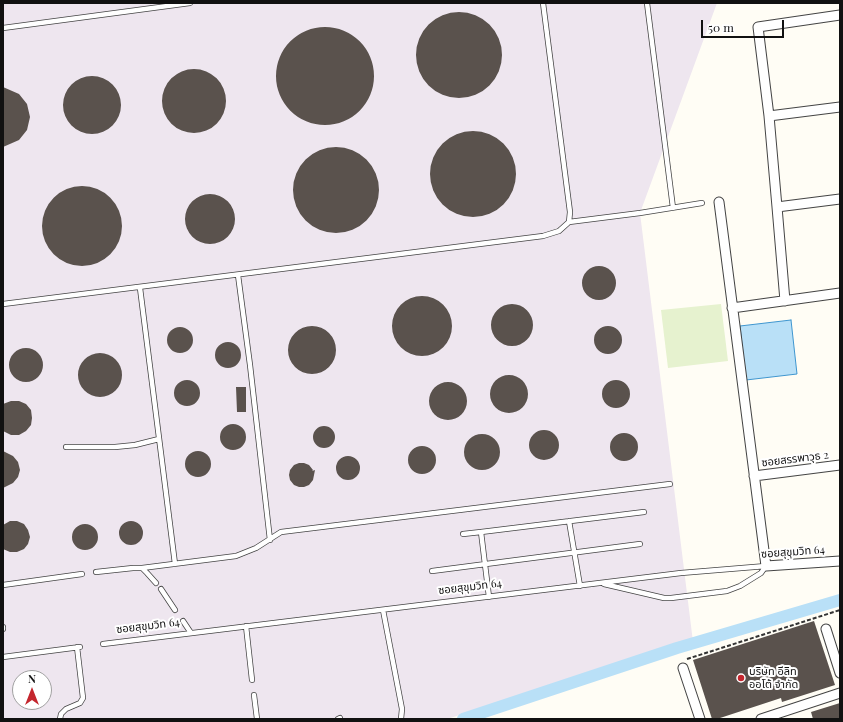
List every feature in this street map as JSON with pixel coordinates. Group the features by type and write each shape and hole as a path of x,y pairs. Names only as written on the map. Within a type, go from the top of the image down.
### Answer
{"street":[{"path":"785,301 769,116 758,27 840,15"},
{"path":"769,116 840,107"},
{"path":"777,207 840,199"},
{"path":"719,202 766,566"},
{"path":"732,308 840,293"},
{"name":"ซอยสรรพาวุธ 2","path":"754,476 840,465"},
{"name":"ซอยสุขุมวิท 64","path":"766,566 840,561"},
{"path":"826,629 840,672"},
{"path":"683,668 700,719"},
{"path":"761,719 840,693"}],"lane":[{"path":"3,28 190,3"},
{"path":"543,3 570,212 569,222"},
{"path":"647,3 673,208"},
{"path":"3,304 140,288 543,236 559,231 569,222 640,214 702,203"},
{"path":"238,275 270,540"},
{"path":"140,288 175,564"},
{"path":"66,447 115,447 159,439"},
{"path":"96,572 142,568 236,556 256,548 281,532 670,484"},
{"path":"463,534 644,512"},
{"path":"569,521 580,586"},
{"path":"481,532 489,597"},
{"path":"432,571 640,544"},
{"path":"600,583 664,598 671,598 727,590 740,586 761,573 766,566"},
{"name":"ซอยสุขุมวิท 64","path":"103,644 681,573 766,566"},
{"path":"142,568 148,572 156,583"},
{"path":"3,585 82,574"},
{"path":"161,589 175,610"},
{"path":"383,610 402,709 401,719"},
{"path":"183,621 191,633"},
{"path":"246,626 252,680"},
{"path":"3,657 78,647 83,698 80,703 66,709 61,714 60,719"},
{"path":"254,695 256,719"}],"path":[{"path":"683,668 681,661 840,610"}],"shaded area":[{"path":"3,3 717,3 640,213 693,642 447,719 3,719"}],"green space":[{"path":"721,304 728,361 668,368 661,310"}],"water":[{"path":"791,320 797,374 746,380 740,326"}],"building":[{"path":"459,12 475,16 489,25 498,39 502,55 498,71 489,85 475,94 459,98 443,94 429,85 420,71 416,55 420,39 429,25 443,16"},
{"path":"325,27 344,31 359,42 370,57 374,76 370,95 359,110 344,121 325,125 306,121 291,110 280,95 276,76 280,57 291,42 306,31"},
{"path":"188,69 200,69 217,78 224,89 226,101 224,113 217,124 200,133 188,133 176,128 167,119 162,107 162,95 167,83 176,74"},
{"path":"92,76 108,81 116,89 121,105 116,121 108,129 92,134 76,129 68,121 63,105 68,89 76,81"},
{"path":"3,87 19,94 27,104 30,117 27,130 19,140 3,147"},
{"path":"473,131 489,135 503,144 512,158 516,174 512,190 503,204 489,213 473,217 457,213 443,204 434,190 430,174 434,158 443,144 457,135"},
{"path":"336,147 352,151 366,160 375,174 379,190 375,206 366,220 352,229 336,233 320,229 306,220 297,206 293,190 297,174 306,160 320,151"},
{"path":"82,186 97,189 110,198 119,211 122,226 119,241 110,254 97,263 82,266 67,263 54,254 45,241 42,226 45,211 54,198 67,189"},
{"path":"205,194 215,194 228,201 235,214 235,224 228,237 215,244 205,244 196,240 189,233 185,224 185,214 189,205 196,198"},
{"path":"599,266 611,271 616,283 611,295 599,300 587,295 582,283 587,271"},
{"path":"422,296 438,301 443,305 447,310 452,326 447,342 443,347 438,351 422,356 406,351 401,347 397,342 392,326 397,310 401,305 406,301"},
{"path":"512,304 527,310 533,325 527,340 512,346 497,340 491,325 497,310"},
{"path":"307,326 317,326 329,333 336,345 336,355 329,367 317,374 307,374 299,370 292,363 288,355 288,345 292,337 299,330"},
{"path":"608,326 618,330 622,340 618,350 608,354 598,350 594,340 598,330"},
{"path":"180,327 190,330 193,340 190,350 180,353 170,350 167,340 170,330"},
{"path":"228,342 237,346 241,355 237,364 228,368 219,364 215,355 219,346"},
{"path":"23,348 29,348 33,349 40,355 43,365 42,372 36,379 29,382 23,382 19,381 12,375 9,368 9,362 10,358 16,351"},
{"path":"100,353 112,357 118,363 122,375 118,387 112,393 100,397 88,393 82,387 78,375 82,363 88,357"},
{"path":"505,375 513,375 523,380 527,387 527,401 523,408 513,413 505,413 495,408 493,405 490,398 490,390 495,380 498,378"},
{"path":"187,380 196,384 200,393 196,402 187,406 178,402 174,393 178,384"},
{"path":"616,380 626,384 630,394 626,404 616,408 606,404 602,394 606,384"},
{"path":"444,382 452,382 462,387 466,394 466,408 462,415 452,420 444,420 434,415 432,412 429,405 429,397 434,387 437,385"},
{"path":"236,387 246,387 246,412 237,412"},
{"path":"11,401 19,401 26,404 31,410 31,425 26,431 19,435 11,435 3,431 3,404"},
{"path":"233,424 243,427 246,437 243,447 233,450 223,447 220,437 223,427"},
{"path":"324,426 332,429 335,437 332,445 324,448 316,445 313,437 316,429"},
{"path":"544,430 555,434 559,445 555,456 544,460 533,456 529,445 533,434"},
{"path":"624,433 634,437 638,447 634,457 624,461 614,457 610,447 614,437"},
{"path":"485,434 495,439 499,445 499,459 495,465 489,469 479,470 469,465 465,459 464,449 469,439 475,435"},
{"path":"422,446 432,450 436,460 432,470 422,474 412,470 408,460 412,450"},
{"path":"3,451 13,456 18,462 20,470 18,477 13,483 3,488"},
{"path":"198,451 207,455 211,464 207,473 198,477 189,473 185,464 189,455"},
{"path":"348,456 357,459 360,468 357,477 348,480 339,477 336,468 339,459"},
{"path":"299,463 309,465 313,470 312,471 315,470 313,480 309,485 304,487 294,485 290,480 290,470 294,465"},
{"path":"10,521 17,521 24,524 30,537 28,544 24,549 17,552 10,552 3,549 3,525"},
{"path":"131,521 139,525 143,533 139,541 131,545 123,541 119,533 123,525"},
{"path":"85,524 94,528 98,537 94,546 85,550 76,546 72,537 76,528"},
{"path":"814,621 835,685 782,702 781,698 717,719 712,719 693,660"},
{"path":"840,703 840,719 813,719 811,712"}],"waterway":[{"path":"463,719 677,648 840,600"}],"place":[{"name":"บริษัท อีลิท ออโต้ จำกัด","path":"741,678"}]}
